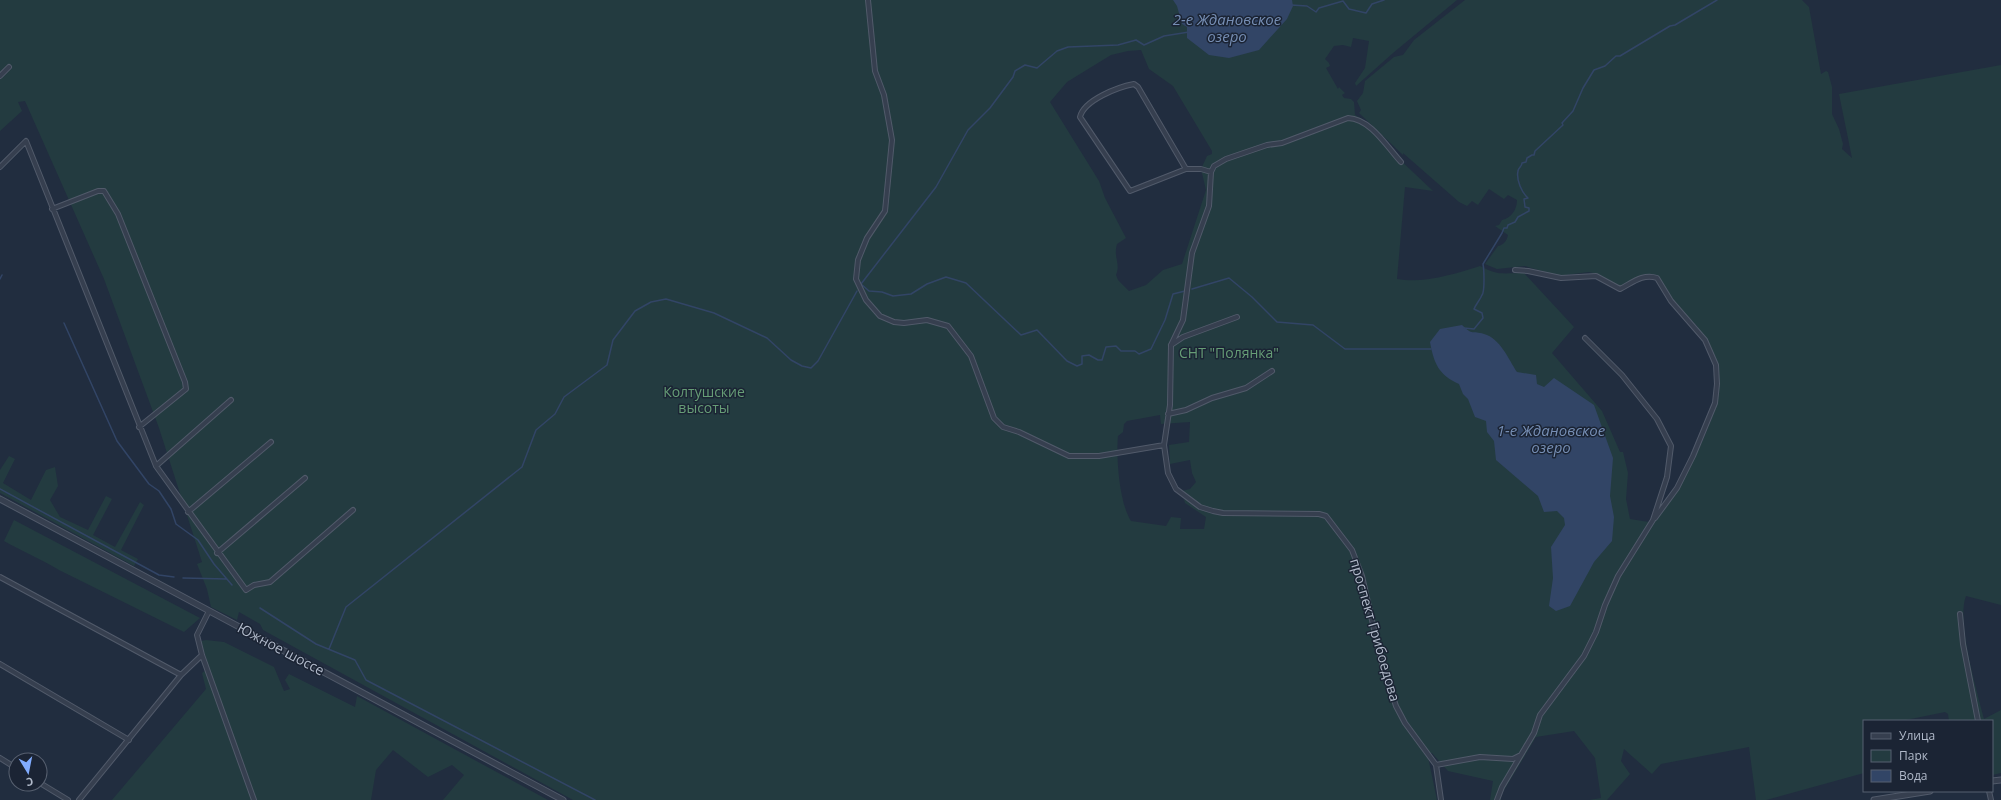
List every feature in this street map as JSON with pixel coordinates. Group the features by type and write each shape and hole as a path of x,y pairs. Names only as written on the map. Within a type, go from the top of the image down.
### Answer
{"street":[{"path":"868,0 875,71 884,95 892,140 885,211 867,238 858,260 856,279 866,300 880,316 894,322 904,323 927,320 948,326 971,356 994,418 1003,427 1019,432 1069,456 1099,456 1164,445 1168,414 1171,345 1183,320 1192,253 1209,206 1211,172 1214,166 1226,159 1267,145 1282,142 1348,118 1358,120 1370,127 1401,162"},
{"path":"0,76 9,67"},
{"path":"1186,169 1159,119 1138,87 1134,84 1102,95 1081,112 1080,117 1130,191 1186,169 1201,169 1211,172"},
{"path":"0,167 26,141 139,427 156,466 217,553 246,590 254,585 270,582 353,510"},
{"path":"52,209 98,191 104,192 118,214 185,382 186,389 139,427"},
{"path":"1497,800 1502,787 1534,733 1540,715 1584,656 1596,632 1605,605 1618,576 1683,475 1715,403 1717,384 1716,365 1705,340 1670,301 1657,278 1646,277 1637,279 1620,289 1596,276 1561,278 1528,271 1515,270"},
{"path":"1171,345 1183,338 1237,317"},
{"path":"1585,338 1618,370 1642,398 1657,420 1671,446 1665,488 1653,520"},
{"path":"1168,414 1186,410 1212,398 1246,388 1272,371"},
{"path":"156,466 231,400"},
{"path":"188,512 271,442"},
{"name":"проспект Грибоедова","path":"1164,445 1172,483 1182,495 1200,507 1223,513 1326,516 1352,550 1362,576 1381,660 1396,706 1405,723 1436,765 1441,800"},
{"path":"217,553 305,478"},
{"name":"Южное шоссе","path":"0,499 563,800"},
{"path":"0,577 181,675"},
{"path":"209,611 197,635 202,655 254,800"},
{"path":"1960,614 1963,644 1978,720"},
{"path":"79,800 181,675 202,655"},
{"path":"0,664 129,740"},
{"path":"1436,765 1480,757 1513,759 1521,754"},
{"path":"48,788 68,800"},
{"path":"1874,800 1924,792"}],"green space":[{"name":"Колтушские высоты","path":"0,0 1457,0 1356,86 1355,83 1365,68 1369,41 1353,38 1351,47 1343,45 1334,46 1325,59 1330,66 1326,68 1338,89 1339,87 1345,93 1342,95 1344,98 1351,99 1354,102 1355,115 1364,120 1397,157 1433,191 1405,187 1397,279 1428,279 1450,275 1480,266 1496,273 1524,273 1574,327 1552,353 1602,411 1620,452 1623,452 1628,473 1626,499 1630,519 1649,522 1647,525 1651,527 1675,491 1700,446 1710,422 1717,399 1719,377 1715,358 1705,339 1697,329 1698,327 1672,300 1661,281 1654,275 1641,275 1618,287 1597,274 1589,272 1558,276 1525,266 1497,269 1485,264 1498,246 1504,243 1507,239 1508,235 1495,226 1499,225 1502,220 1513,213 1517,200 1508,195 1504,199 1489,189 1478,205 1472,201 1467,206 1459,202 1403,153 1403,155 1359,113 1361,110 1357,101 1363,93 1365,81 1394,57 1403,55 1414,40 1465,0 1802,0 1809,7 1821,74 1826,71 1828,72 1832,87 1832,114 1839,129 1843,144 1842,149 1852,158 1839,94 2001,65 2001,605 1966,596 1964,622 1965,639 1984,719 2001,710 2001,773 1993,775 1993,720 1949,720 1948,714 1945,712 1906,720 1863,720 1863,773 1766,800 1756,800 1749,747 1661,764 1652,774 1624,749 1621,761 1630,774 1607,800 1589,800 1601,798 1595,758 1574,731 1536,737 1500,797 1501,800 1490,800 1493,781 1448,771 1432,753 1428,754 1428,757 1437,800 573,800 263,630 260,624 239,612 237,620 211,607 207,589 197,564 202,562 159,428 104,279 25,101 18,102 22,111 0,131","holes":["1141,50 1149,69 1173,86 1212,151 1212,154 1207,156 1201,169 1206,190 1182,264 1163,270 1146,285 1129,291 1118,280 1116,275 1118,267 1116,253 1117,244 1126,238 1105,198 1099,181 1050,102 1067,82 1111,55","1160,415 1161,424 1190,422 1189,442 1169,445 1170,464 1190,460 1192,473 1196,482 1190,489 1182,491 1185,503 1206,517 1204,529 1180,529 1181,518 1171,517 1166,526 1131,521 1127,513 1119,479 1118,436 1123,432 1124,424 1127,421"]},
{"path":"9,456 15,459 3,483 31,500 46,470 55,467 58,486 50,500 60,517 88,530 106,496 112,499 93,535 115,547 140,502 144,505 121,550 138,559 134,566 0,493 0,470"},
{"path":"14,520 200,618 184,632 11,545 4,541"},
{"path":"206,640 224,642 274,667 284,691 290,689 285,680 289,674 355,707 357,696 548,800 443,800 464,775 452,765 428,777 393,750 376,770 371,800 112,800 206,689 202,673 209,668 201,641"}],"water":[{"name":"2-е Ждановское озеро","path":"1173,0 1292,0 1293,6 1287,19 1259,50 1229,58 1209,55 1187,38 1187,27 1182,24 1177,6"},
{"name":"1-е Ждановское озеро","path":"1462,325 1471,332 1490,336 1495,340 1504,350 1517,372 1536,375 1537,384 1544,387 1554,378 1594,405 1613,458 1610,496 1614,517 1612,541 1594,562 1570,606 1556,611 1549,606 1553,578 1551,547 1565,525 1564,518 1557,511 1544,512 1538,496 1496,460 1494,441 1487,432 1486,421 1475,417 1468,399 1463,394 1459,384 1452,381 1442,373 1433,357 1430,342 1440,329"}],"waterway":[{"path":"1291,5 1307,6 1316,12 1319,8 1343,1 1349,9 1366,13 1372,4 1384,0"},
{"path":"1464,328 1474,329 1483,318 1482,313 1474,309 1484,289 1483,264 1504,228 1507,228 1508,225 1515,222 1518,217 1529,211 1529,208 1525,207 1524,199 1528,198 1522,190 1518,178 1518,170 1522,163 1526,162 1527,158 1534,155 1535,151 1563,125 1562,123 1573,111 1583,88 1594,70 1605,66 1616,56 1620,56 1717,0"},
{"path":"861,284 936,187 968,130 990,108 1013,77 1015,71 1025,65 1037,68 1057,51 1068,47 1118,45 1136,40 1144,45 1164,36 1189,32"},
{"path":"0,279 2,275"},
{"path":"861,284 869,291 882,292 893,296 911,294 927,284 946,277 966,283 1021,335 1037,330 1067,361 1077,366 1082,364 1082,356 1089,355 1098,360 1102,360 1106,347 1116,346 1121,351 1135,351 1139,354 1151,349 1165,320 1173,294 1185,291"},
{"path":"1192,289 1229,278 1252,297 1277,322 1313,325 1345,349 1431,349"},
{"path":"329,649 346,607 522,467 536,430 555,414 564,397 607,365 613,340 635,311 651,302 666,299 714,313 767,338 791,360 802,366 811,368 818,361 857,291"},
{"path":"64,323 117,441 149,484 159,491 171,509 176,524 198,540 214,564 232,585"},
{"path":"0,489 159,575 174,577"},
{"path":"183,578 227,579"},
{"path":"260,608 316,644 355,660 366,680 595,800"}],"park label":[{"name":"СНТ \"Полянка\"","path":"1229,353"}]}
